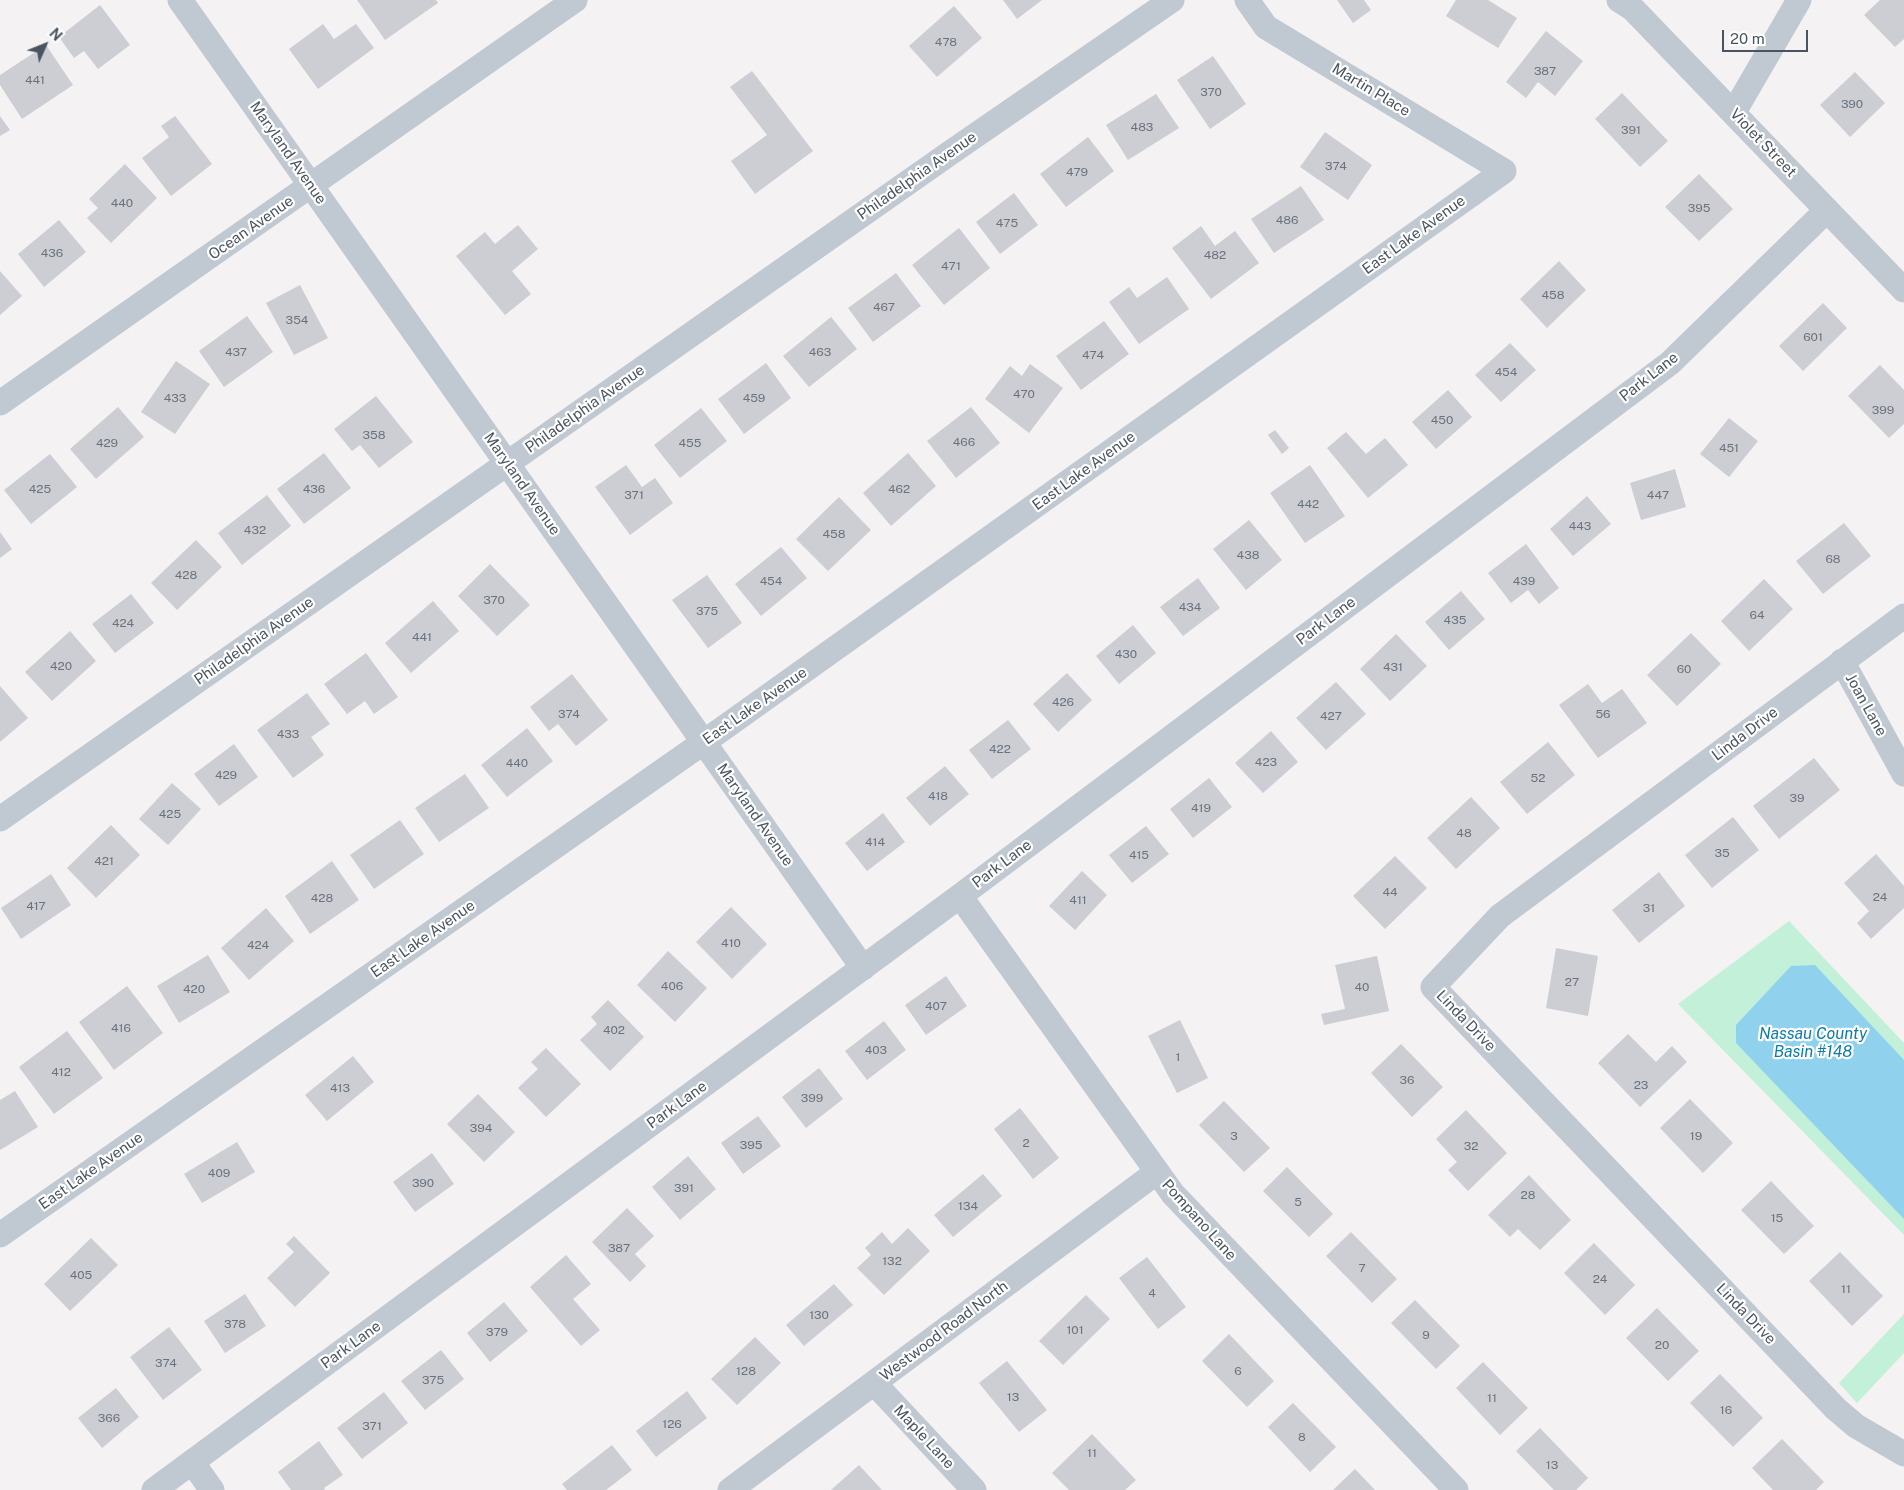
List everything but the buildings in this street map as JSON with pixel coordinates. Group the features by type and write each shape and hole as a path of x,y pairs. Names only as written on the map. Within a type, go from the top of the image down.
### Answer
{"street":[{"name":"Maryland Avenue","path":"180,0 863,968"},
{"name":"Ocean Avenue","path":"0,403 574,0"},
{"name":"Philadelphia Avenue","path":"0,819 934,164 1172,0"},
{"name":"Martin Place","path":"1247,0 1266,27 1504,171"},
{"name":"Violet Street","path":"1619,0 1633,9 1904,290"},
{"path":"1734,112 1799,0"},
{"name":"East Lake Avenue","path":"0,1235 704,742 1504,171"},
{"name":"Park Lane","path":"154,1490 960,896 1670,363 1827,210"},
{"name":"Linda Drive","path":"1904,616 1500,916 1433,987 1836,1409 1856,1426 1904,1454"},
{"name":"Joan Lane","path":"1842,662 1904,774"},
{"name":"Pompano Lane","path":"960,896 1173,1194 1456,1490"},
{"name":"Westwood Road North","path":"730,1490 1157,1172"},
{"name":"Maple Lane","path":"874,1383 974,1490"},
{"path":"192,1462 212,1490"}],"green space":[{"name":"Nassau County Basin #148","path":"1789,921 1904,1043 1904,1235 1678,1004"},
{"path":"1904,1314 1904,1353 1857,1403 1839,1383"}],"water":[{"name":"Nassau County Basin #148","path":"1815,965 1904,1060 1904,1219 1736,1043 1736,1025 1791,966"}]}
